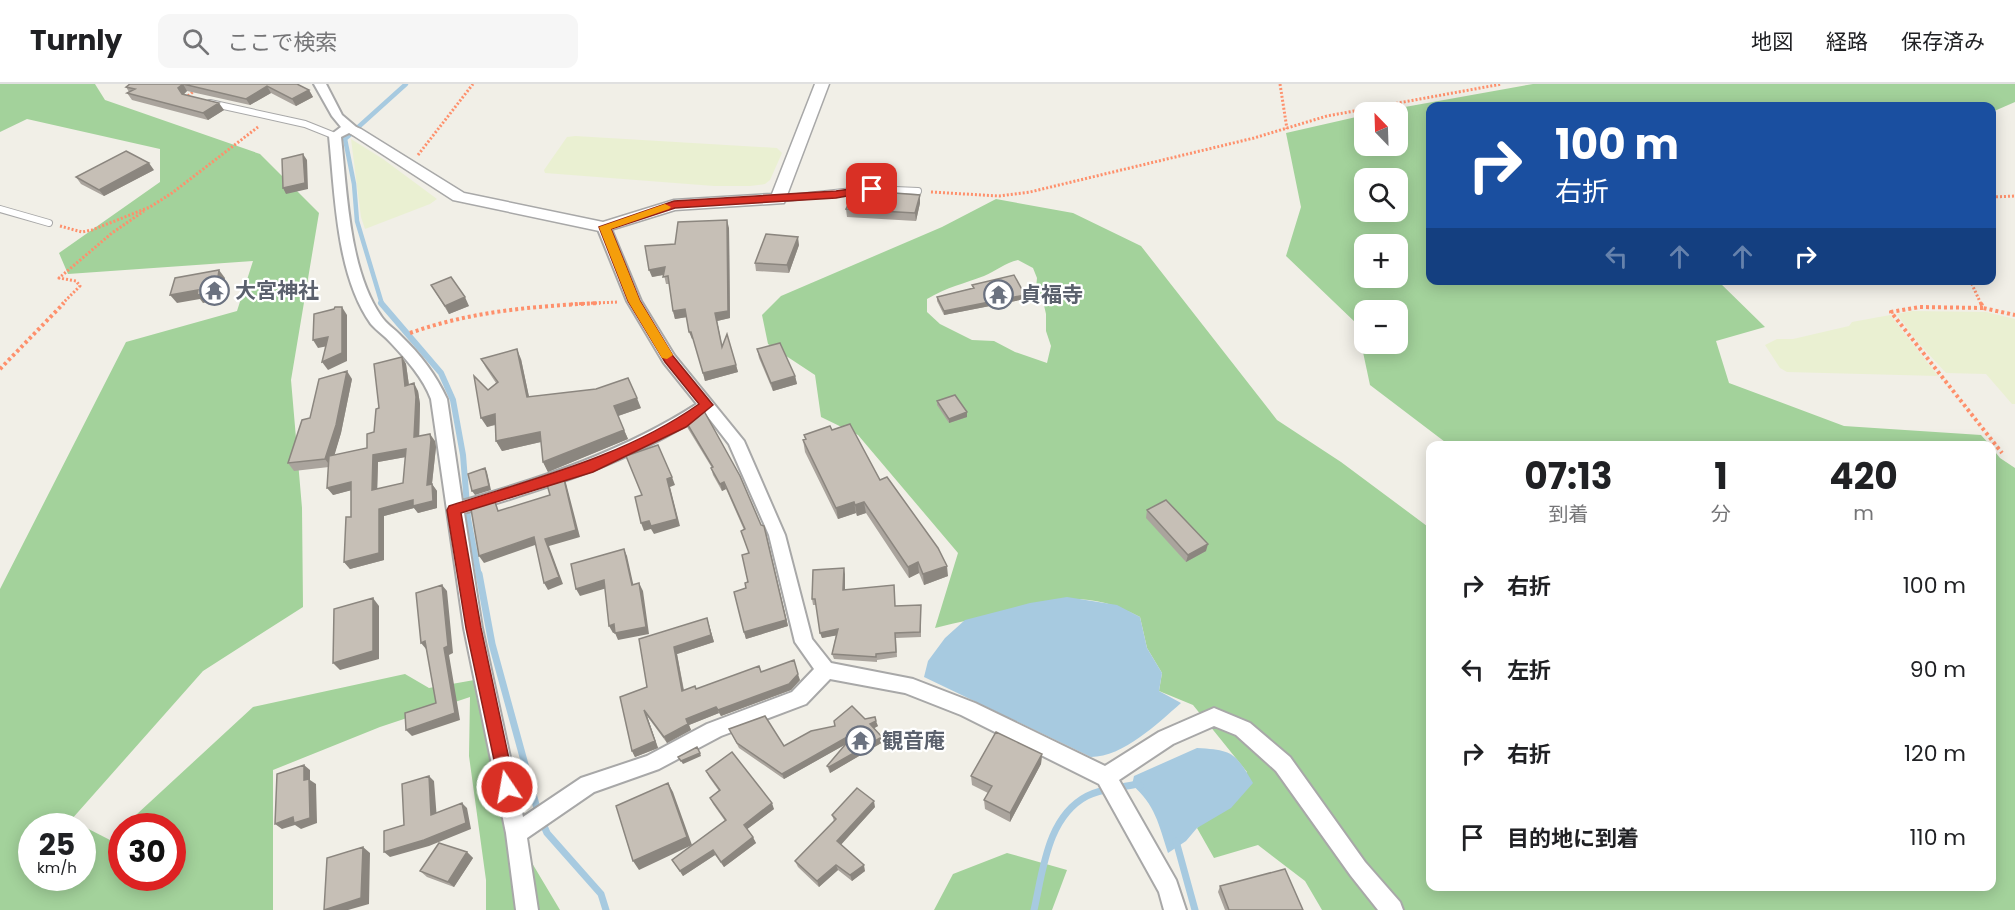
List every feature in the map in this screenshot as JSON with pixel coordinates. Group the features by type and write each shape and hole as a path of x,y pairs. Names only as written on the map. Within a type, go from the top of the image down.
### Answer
{"street":[{"path":"320,84 327,94 337,119 459,197 604,227 674,204 778,199 822,84"},
{"path":"352,130 335,136 347,233 362,292 376,321 396,340 434,385 439,399 463,507 473,628 524,827 526,910"},
{"path":"604,227 634,301 669,359 736,441 777,535 804,642 826,670 906,685 968,709 1106,777 1168,888 1175,910"},
{"path":"463,507 589,468 681,423 706,405"},
{"path":"524,827 588,784 652,763 714,730 799,698 826,670"},
{"path":"1106,777 1166,738 1207,719 1214,717 1243,729 1283,764 1358,868 1392,910"}],"lane":[{"path":"189,96 189,98 305,124 335,136"},
{"path":"778,199 872,189 918,191"},
{"path":"0,208 49,223"}],"path":[{"path":"189,96 202,84"},
{"path":"409,166 472,84"},
{"path":"1280,84 1287,129"},
{"path":"918,191 999,196 1030,192 1287,129 1302,122 1348,111 1502,84"},
{"path":"0,369 80,286 76,281 59,278 112,233 172,193 270,117"},
{"path":"1996,197 2015,196"},
{"path":"49,223 82,232 150,207"},
{"path":"1972,285 1983,308"},
{"path":"411,332 440,321 473,315 528,308 634,301"},
{"path":"1993,441 1891,312 1920,307 1983,308 2015,315"},
{"path":"1996,445 2002,453"}],"green space":[{"path":"0,84 95,84 105,100 260,154 319,213 291,380 302,508 303,607 203,671 77,813 18,813 18,891 96,891 96,833 108,839 108,891 186,891 186,813 138,813 253,707 405,674 429,688 480,679 498,806 560,910 486,910 486,880 469,756 470,697 380,727 273,770 273,910 0,910 0,589 126,342 237,311 253,261 68,274 59,253 160,182 160,149 27,119 0,132"},
{"path":"1533,84 2015,84 2015,102 1996,110 1996,102 1433,102"},
{"path":"1426,103 1426,285 1722,285 1765,327 1716,341 1729,383 1844,426 1981,435 1986,441 1444,441 1370,385 1363,354 1408,354 1408,300 1354,300 1354,321 1286,256 1301,207 1286,133 1354,118 1354,156 1408,156 1408,106"},
{"path":"567,137 777,148 782,153 770,180 765,184 750,186 714,186 545,173 544,170"},
{"path":"351,139 383,159 437,199 430,204 365,229 361,217"},
{"path":"996,199 1073,213 1141,246 1277,420 1341,462 1426,525 1426,891 1996,891 1996,453 2015,468 2015,910 1322,910 1305,881 1258,845 1214,858 1197,828 1247,772 1193,705 1159,691 1162,673 1147,648 1140,617 1105,603 1072,599 1039,603 935,628 958,553 858,435 821,417 815,375 768,344 762,315 781,296 942,227","holes":["1018,260 1033,268 1037,278 1036,288 1043,301 1046,331 1051,346 1047,363 1015,352 994,341 972,340 940,324 927,312 927,299"]},
{"path":"1912,311 1986,312 2015,319 2015,404 2012,404 1986,374 1946,373 1914,338 1897,314"},
{"path":"1890,315 1938,376 1787,372 1780,368 1765,345 1777,339 1793,339 1849,326 1852,322"},
{"path":"1007,853 1067,870 1052,910 934,910 953,874"}],"water":[{"path":"1067,597 1117,605 1140,617 1147,648 1162,673 1159,691 1181,703 1151,729 1127,745 1103,756 1091,757 924,677 928,661 945,638 965,620 1030,603"},
{"path":"1197,748 1218,750 1231,755 1242,765 1253,783 1231,808 1197,828 1186,841 1168,853 1151,807 1132,785 1134,776"}],"building":[{"path":"130,84 183,84 178,88 182,94 219,103 203,113 127,93 135,89 126,87"},
{"path":"183,84 297,84 309,90 292,99 267,86 246,99"},
{"path":"126,151 149,163 99,190 76,177"},
{"path":"303,154 305,183 283,188 282,159"},
{"path":"855,190 920,195 915,213 846,209"},
{"path":"727,220 728,311 715,313 722,347 727,334 736,365 703,373 691,332 689,332 685,309 673,311 668,276 663,277 665,267 649,270 645,246 675,244 678,222"},
{"path":"766,234 798,237 787,265 755,263"},
{"path":"219,270 216,291 197,295 198,290 170,295 175,278"},
{"path":"1014,275 1025,295 944,311 937,297 974,288 972,285"},
{"path":"451,277 465,297 445,306 431,285"},
{"path":"342,307 342,353 322,362 328,337 313,340 314,314"},
{"path":"780,343 795,376 771,383 757,349"},
{"path":"517,349 527,397 596,389 628,378 637,398 614,406 624,430 543,462 540,432 496,441 495,414 481,418 474,376 488,390 498,382 481,359"},
{"path":"402,357 405,386 414,383 416,397 414,437 430,434 427,485 432,484 433,501 413,506 413,500 379,509 379,553 344,562 346,517 351,517 351,482 327,488 329,456 367,448 367,434 374,432 376,409 379,408 374,364","holes":["406,449 403,483 372,490 373,455"]},
{"path":"347,371 336,425 325,459 288,463 302,420 310,418 319,379"},
{"path":"955,395 967,412 949,419 937,401"},
{"path":"704,411 740,476 761,525 764,526 786,620 744,632 734,592 746,588 745,583 748,582 742,555 749,553 741,531 745,529 724,482 720,484 711,468 713,467 685,420"},
{"path":"850,424 880,480 887,477 938,548 947,566 923,574 918,562 908,567 864,502 855,505 854,502 836,508 803,440 806,439 804,435 830,426 832,430"},
{"path":"658,445 672,477 667,479 677,519 651,526 649,521 641,523 635,497 642,495 626,456"},
{"path":"485,468 489,486 472,491 468,474"},
{"path":"563,475 576,530 545,539 559,577 544,583 534,537 479,556 471,509 475,508 474,504 491,499 492,503 495,502 498,511 550,495 546,481"},
{"path":"1166,500 1208,544 1188,555 1147,510"},
{"path":"624,549 632,585 639,583 646,627 615,633 614,624 609,626 604,580 576,589 571,564"},
{"path":"844,568 843,590 894,585 895,606 921,605 920,632 895,633 896,652 876,654 876,657 832,654 838,629 820,633 815,599 812,599 813,570"},
{"path":"442,585 448,646 444,648 455,713 406,730 405,713 436,703 425,641 421,643 416,593"},
{"path":"373,598 373,651 333,663 334,609"},
{"path":"707,618 711,635 674,647 682,691 695,686 696,689 759,666 761,672 794,660 798,674 789,684 686,719 688,724 664,737 644,710 655,741 632,751 620,697 647,687 639,639"},
{"path":"852,706 865,719 875,717 876,721 870,724 882,737 829,767 827,766 856,732 782,774 737,743 729,729 765,716 784,746 811,731 835,726 834,721"},
{"path":"996,732 1042,754 1010,813 984,800 992,786 971,776"},
{"path":"697,747 700,753 681,761 678,757"},
{"path":"732,752 772,803 744,825 753,837 721,862 713,850 680,871 672,860 726,820 710,798 720,790 706,771"},
{"path":"304,765 304,780 309,779 310,818 294,823 293,817 275,824 277,774"},
{"path":"429,776 431,815 462,803 466,823 424,840 384,852 384,831 404,825 402,784"},
{"path":"668,783 687,837 633,861 616,806"},
{"path":"857,788 874,801 837,841 864,865 850,875 836,865 817,881 795,861 836,819 832,815"},
{"path":"439,843 467,852 448,882 420,871"},
{"path":"363,847 361,898 324,910 327,858"},
{"path":"1285,869 1303,910 1229,910 1220,886"}],"waterway":[{"path":"382,304 357,221 354,184 345,139 406,84"},
{"path":"381,303 441,373 453,400 463,455 468,518 479,576"},
{"path":"479,574 492,644 538,812 547,833 601,894 606,910"},
{"path":"1034,910 1044,862 1055,831 1063,817 1074,805 1093,793 1137,784 1140,786"},
{"path":"1176,841 1195,910"}],"slow traffic":[{"path":"665,207 604,227 634,301 667,355"}],"place":[{"name":"大宮神社","path":"214,290"},
{"name":"貞福寺","path":"999,294"},
{"name":"観音庵","path":"861,740"}],"route":[{"path":"507,787 473,628 454,510 589,468 681,423 706,405 669,359 634,301 604,227 674,204 778,199 872,189"}]}
